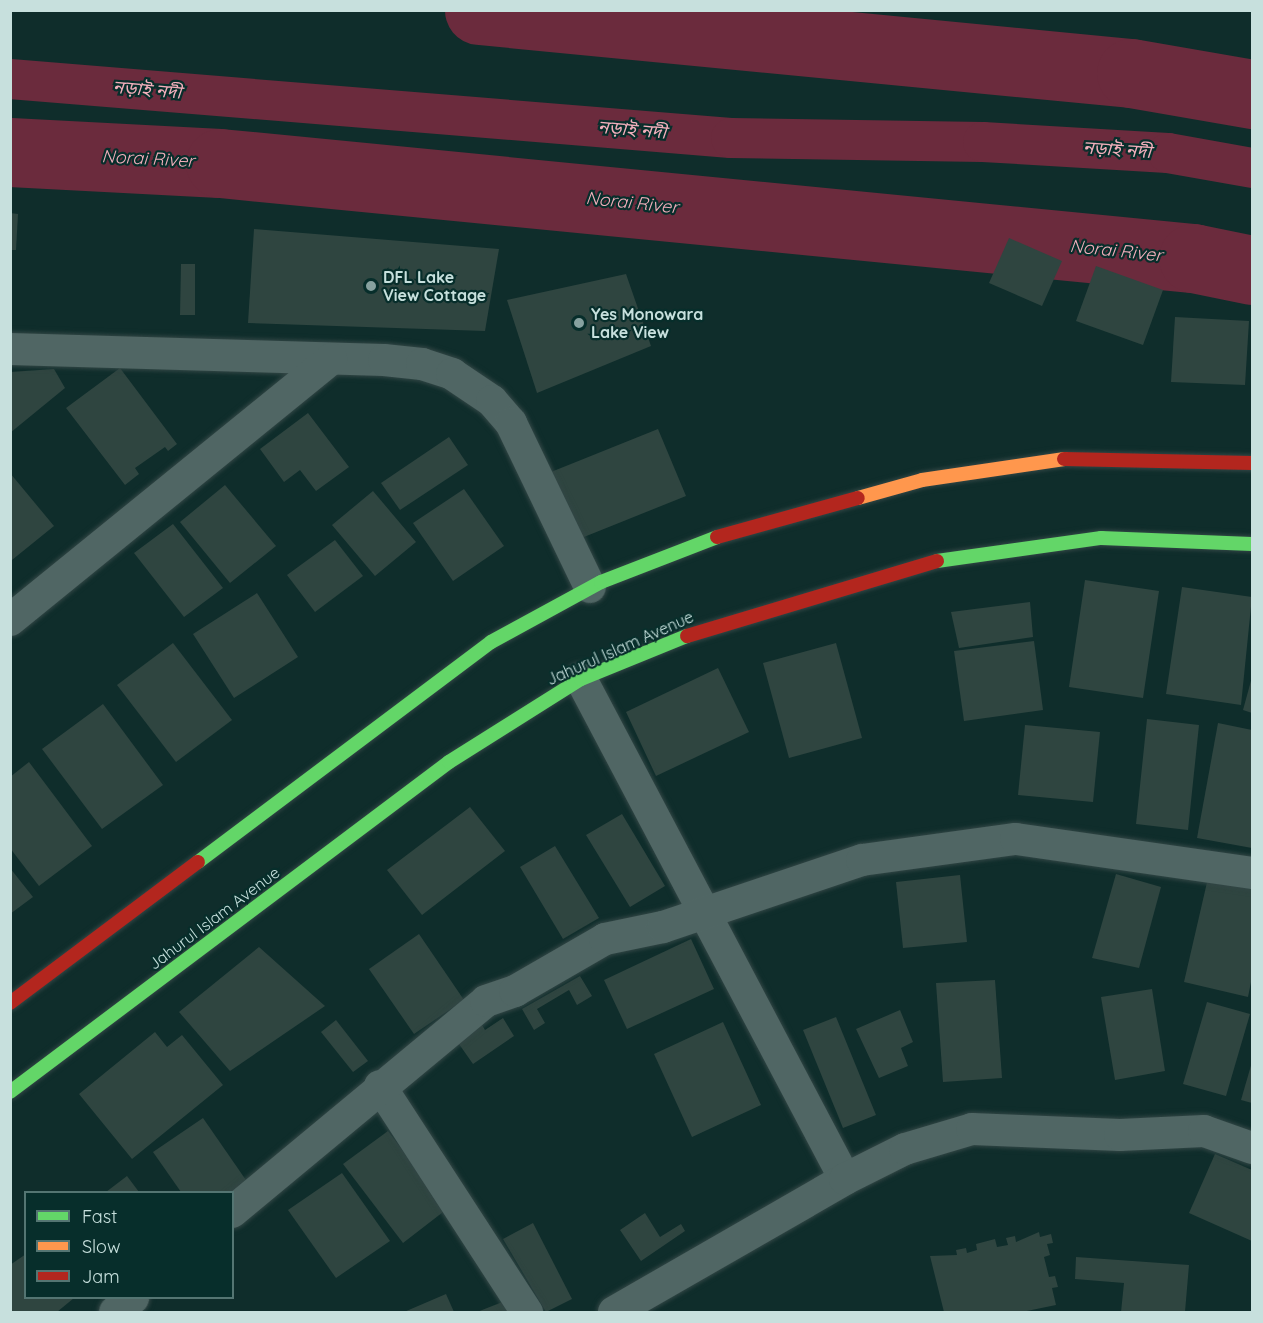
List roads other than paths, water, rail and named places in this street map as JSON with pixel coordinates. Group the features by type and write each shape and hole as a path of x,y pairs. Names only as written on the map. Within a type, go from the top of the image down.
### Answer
{"street":[{"path":"10,349 422,364 452,374 492,400 510,423 590,587"},
{"path":"10,620 332,359"},
{"path":"10,1003 490,642 590,587 717,537 922,480 1076,457 1252,463"},
{"name":"Jahurul Islam Avenue","path":"10,1092 449,762 581,680 712,626 919,564 1101,538 1252,544"},
{"path":"581,680 845,1179"},
{"path":"234,1210 380,1086 486,1001 515,991 605,939 663,927 703,910 862,860 1016,839 1252,873"},
{"path":"380,1086 527,1312"},
{"path":"614,1312 845,1179 905,1149 972,1129 1120,1135 1204,1131 1252,1148"},
{"path":"115,1312 132,1299"}],"waterway":[{"name":"Norai River","path":"479,10 1131,73 1252,94"},
{"name":"নড়াই নদী","path":"10,79 731,138 983,142 1168,153 1252,168"},
{"name":"Norai River","path":"10,152 220,163 1193,258 1252,270"}],"place":[{"name":"DFL Lake View Cottage","path":"371,286"},
{"name":"Yes Monowara Lake View","path":"579,323"}]}
